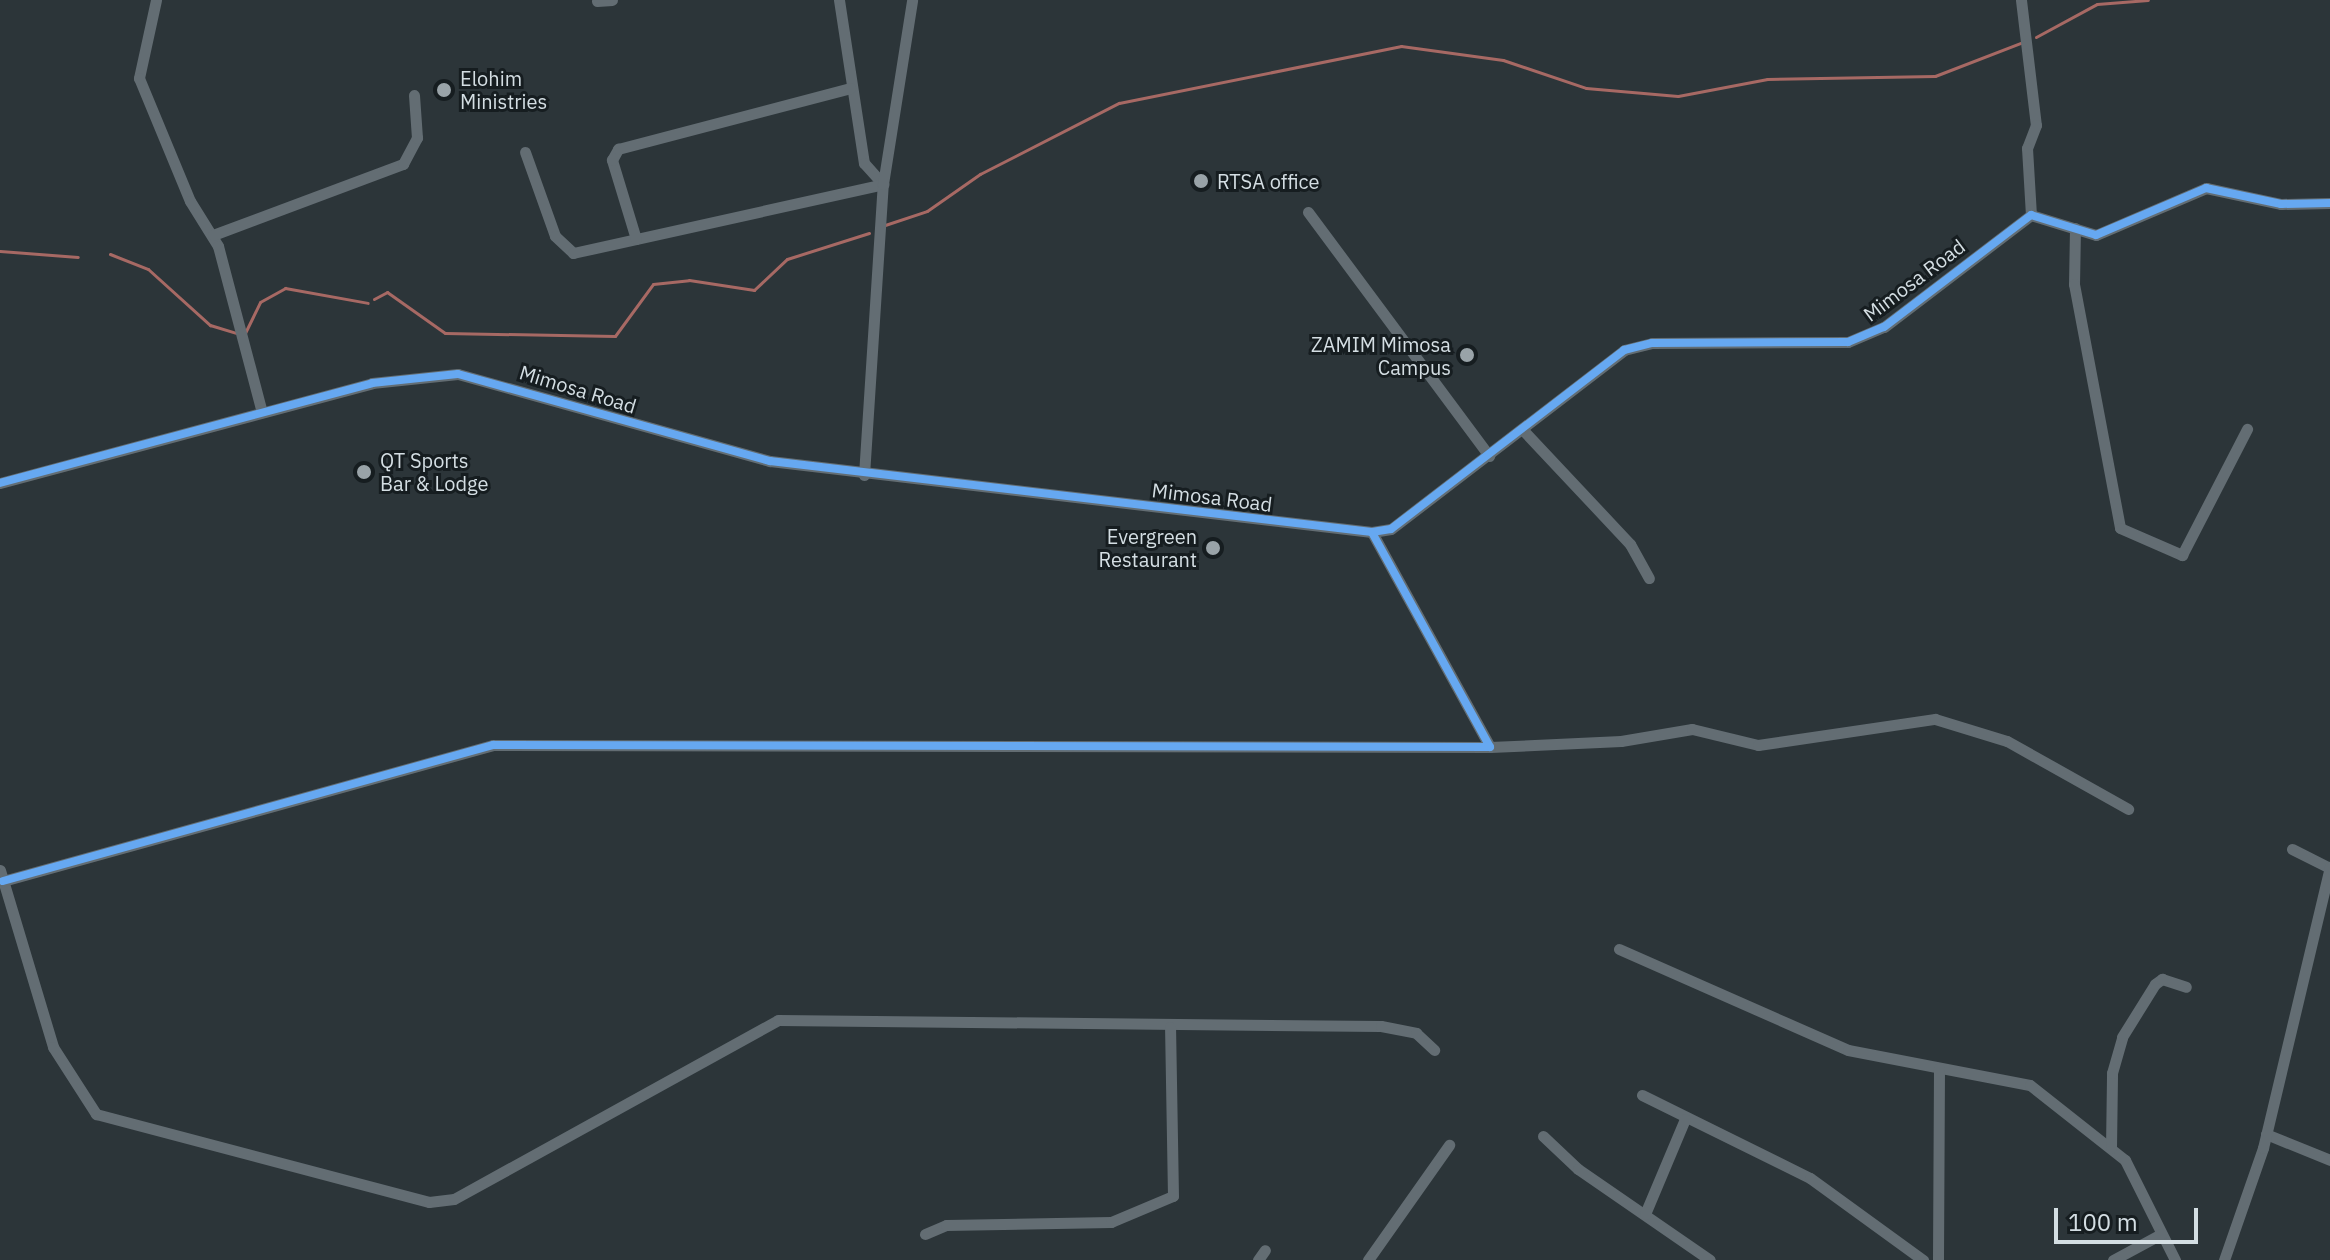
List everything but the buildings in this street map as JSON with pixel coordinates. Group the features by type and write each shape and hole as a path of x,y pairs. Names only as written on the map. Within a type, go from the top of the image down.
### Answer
{"street":[{"path":"156,0 139,78 190,201 213,235 262,412"},
{"path":"597,1 612,0"},
{"path":"839,0 850,88 864,163 883,184"},
{"path":"864,475 883,184 912,0"},
{"path":"2021,0 2036,125 2027,148 2031,215 2075,228 2112,232 2206,188 2268,202 2330,203"},
{"path":"636,239 615,173 618,149 850,88"},
{"path":"213,235 403,164 417,138 414,95"},
{"path":"525,152 562,246 573,253 883,184"},
{"path":"1308,212 1489,456"},
{"name":"Mimosa Road","path":"0,483 407,375 458,374 737,455 864,475 1372,532 1391,529 1624,350 1652,343 1832,344 1866,336 2031,215"},
{"path":"2075,228 2074,284 2120,528 2182,555 2247,429"},
{"path":"1522,429 1630,544 1649,578"},
{"path":"1372,532 1490,747"},
{"path":"1434,1050 1416,1033 1381,1026 926,1025 870,1016 778,1020 454,1199 429,1202 101,1118 53,1047 5,905 2,876 493,745 1490,747 1621,741 1692,729 1758,745 1935,719 2007,741 2128,809"},
{"path":"2224,1260 2266,1134 2330,868 2292,849"},
{"path":"1619,949 1808,1035 1939,1068 2030,1085 2111,1148 2138,1179 2175,1260"},
{"path":"2111,1148 2112,1073 2122,1037 2155,984 2162,979 2186,987"},
{"path":"925,1234 946,1225 1111,1222 1173,1196 1170,1027"},
{"path":"1938,1260 1939,1068"},
{"path":"1642,1095 1685,1119 1810,1178 1923,1260"},
{"path":"1645,1214 1685,1119"},
{"path":"2266,1134 2330,1160"},
{"path":"1543,1136 1710,1260"},
{"path":"1368,1260 1449,1145"},
{"path":"2113,1260 2161,1234"}],"waterway":[{"path":"2036,37 2097,4 2148,0"},
{"path":"885,225 927,211 980,174 1119,103 1401,46 1503,60 1586,88 1678,96 1767,79 1935,76 2023,42"},
{"path":"374,299 387,292 445,333 615,336 653,284 689,280 754,290 787,259 869,233"},
{"path":"0,251 78,257"},
{"path":"110,254 148,269 210,325 236,333"},
{"path":"245,333 260,302 285,288 368,303"}],"cycle path":[{"path":"0,483 372,383 458,374 770,461 1372,532 1391,529 1624,350 1652,343 1848,342 1884,327 2031,215 2096,235 2206,188 2281,204 2330,203"},
{"path":"3,881 493,745 1490,747 1372,532"}],"place":[{"name":"Elohim Ministries","path":"444,90"},
{"name":"RTSA office","path":"1201,181"},
{"name":"ZAMIM Mimosa Campus","path":"1467,355"},
{"name":"QT Sports Bar & Lodge","path":"364,472"},
{"name":"Evergreen Restaurant","path":"1213,548"}]}
